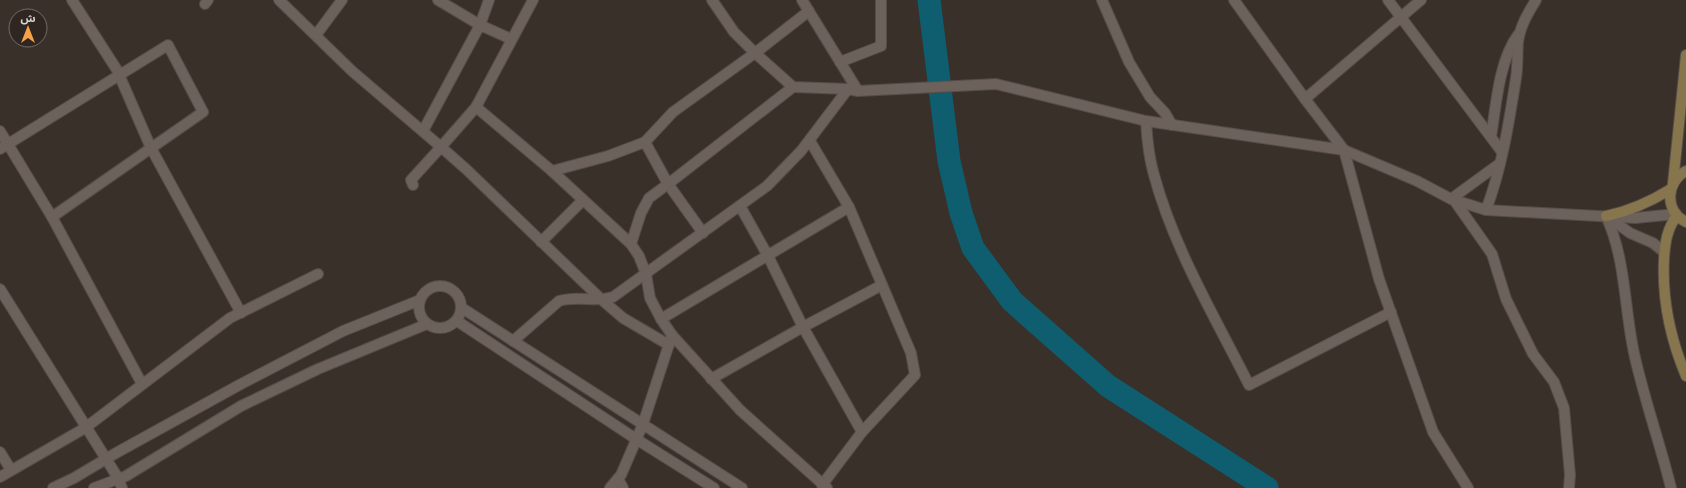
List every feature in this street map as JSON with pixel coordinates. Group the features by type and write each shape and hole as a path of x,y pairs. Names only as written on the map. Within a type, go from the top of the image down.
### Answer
{"main road":[{"path":"1686,55 1670,202 1676,215 1686,222"},
{"path":"1606,216 1634,209 1653,200 1672,186 1678,176 1686,171"},
{"path":"1676,215 1668,230 1664,252 1664,284 1667,315 1674,346 1686,376"}],"street":[{"path":"72,0 119,76 150,148 241,313"},
{"path":"279,0 352,71 466,169 602,300 623,318 669,345"},
{"path":"316,35 342,0"},
{"path":"438,0 480,25 511,39"},
{"path":"423,131 480,25 489,0"},
{"path":"413,185 411,180 476,107 533,0"},
{"path":"712,0 734,32 792,86 869,91 996,84 1146,121 1344,150 1417,181 1452,199 1486,210 1645,218 1676,215"},
{"path":"802,0 858,91"},
{"path":"840,62 881,46 881,0"},
{"path":"1102,0 1128,62 1150,97 1165,113 1172,125"},
{"path":"1234,0 1305,99 1344,150 1379,279 1434,432 1468,488"},
{"path":"1388,0 1502,152"},
{"path":"1305,99 1421,0"},
{"path":"1490,137 1504,65 1510,47 1536,0"},
{"path":"552,171 608,156 645,142 673,112 755,53 808,10"},
{"path":"1486,210 1494,187 1502,152 1516,78 1520,31"},
{"path":"4,147 168,45 203,112 52,217"},
{"path":"631,244 641,213 649,198 792,86"},
{"path":"513,341 559,301 568,298 602,300 614,297 767,186 810,141 848,89"},
{"path":"476,107 552,171 631,244 639,256 646,274 650,298 661,319 672,335 740,410 825,486 862,432 915,375 911,353 849,208 810,141"},
{"path":"1146,121 1153,175 1173,229 1184,256 1249,385 1391,312"},
{"path":"0,131 4,147 52,217 142,384"},
{"path":"645,142 668,184 703,233"},
{"path":"1452,199 1499,164"},
{"path":"1452,199 1492,254 1506,299 1534,354 1554,382 1564,408 1570,475 1569,488"},
{"path":"541,242 583,200"},
{"path":"740,206 768,256 803,327 862,432"},
{"path":"661,319 849,208"},
{"path":"1606,216 1622,228 1654,243 1664,252"},
{"path":"1606,216 1612,230 1620,258 1629,326 1640,378 1671,488"},
{"path":"0,477 85,428 230,318 318,274"},
{"path":"711,379 803,327 882,285"},
{"path":"53,488 74,478 241,384 343,331 420,300 429,290 435,287 448,287 459,296 462,308 457,321 452,325 440,329 427,324 420,313 420,300"},
{"path":"0,289 120,483"},
{"path":"462,308 742,488"},
{"path":"457,321 636,439 714,488"},
{"path":"94,488 120,483 126,476 241,406 318,369 427,324"},
{"path":"610,488 621,475 643,424 672,335"},
{"path":"0,452 11,470"},
{"path":"618,479 623,488"}],"waterway":[{"path":"929,0 949,161 961,213 973,248 1012,301 1108,386 1267,488"}]}
